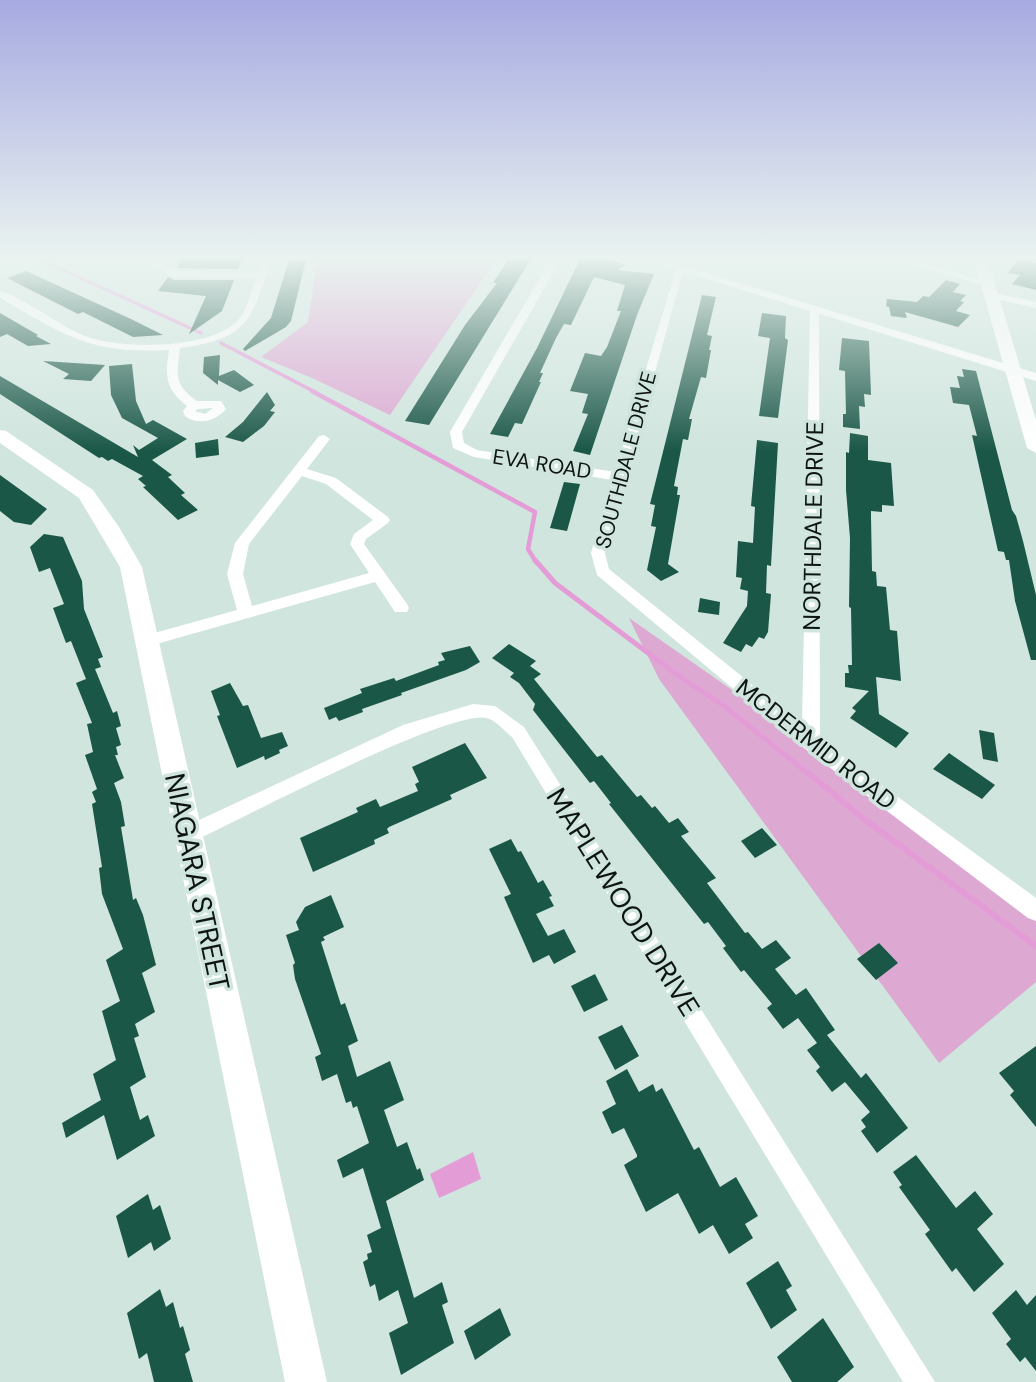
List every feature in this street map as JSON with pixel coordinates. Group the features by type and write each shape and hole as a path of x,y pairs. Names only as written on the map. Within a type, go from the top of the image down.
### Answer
{"main road":[{"path":"998,321 1011,369 1028,394 1036,448"},
{"name":"NIAGARA STREET","path":"0,435 77,487 94,505 131,567 306,1382"}],"street":[{"path":"50,321 89,342 108,346 175,347 206,341 229,332 242,321"},
{"name":"EVA ROAD","path":"520,321 456,432 458,445 474,453 618,477"},
{"name":"SOUTHDALE DRIVE","path":"602,571 598,553 665,321"},
{"name":"NORTHDALE DRIVE","path":"811,743 815,321"},
{"path":"853,321 1036,377"},
{"path":"175,347 171,380 175,393 194,405"},
{"path":"246,614 234,574 242,543 324,439"},
{"path":"299,471 331,481 383,520 359,537 357,544 401,608"},
{"name":"MCDERMID ROAD","path":"602,571 811,743 1036,911"},
{"path":"146,641 379,576"},
{"name":"MAPLEWOOD DRIVE","path":"187,835 409,730 473,710 489,711 502,718 518,732 920,1382"}],"shaded area":[{"path":"454,321 390,415 261,357 308,322"},
{"path":"629,618 1036,902 1036,982 939,1063 659,679"},
{"path":"473,1152 481,1179 439,1198 430,1174"}],"building":[{"path":"0,321 15,321 51,344 28,346 7,334 0,337"},
{"path":"102,321 136,321 163,335 133,337"},
{"path":"195,321 207,321 189,334"},
{"path":"268,321 291,321 286,327 245,351 243,349"},
{"path":"468,321 492,321 429,425 405,421"},
{"path":"550,321 573,321 571,325 564,324 556,338 540,373 543,373 541,382 522,424 515,423 508,437 490,434"},
{"path":"617,321 635,321 590,455 573,451 588,414 582,413 588,394 570,391 585,353 601,356"},
{"path":"695,321 710,321 707,335 712,336 711,350 706,378 701,377 689,419 692,419 688,440 683,439 674,486 678,487 677,495 680,495 668,564 679,572 661,581 647,570 656,527 651,526 655,505 650,504"},
{"path":"761,321 786,321 785,338 788,340 778,418 759,416 770,338 758,336"},
{"path":"939,321 964,321 958,327"},
{"path":"842,338 869,341 871,395 864,394 865,407 859,406 860,429 843,427 843,414 846,414 845,371 839,370"},
{"path":"220,355 219,376 234,370 254,385 240,392 218,380 218,385 203,373 204,357"},
{"path":"43,361 105,365 91,381 63,379 69,374"},
{"path":"132,364 136,401 146,424 153,420 187,439 152,460 172,475 168,477 185,493 181,495 198,510 178,520 143,487 146,486 138,479 143,476 112,459 108,461 99,458 0,394 0,376 138,457 133,445 139,450 158,438 122,418 111,395 109,366"},
{"path":"962,369 976,371 1012,510 1023,541 1036,595 1036,660 1031,660 1015,601 1009,560 1006,560 1004,552 998,551 972,435 977,436 969,405 953,403 950,387 960,388 957,376 964,377"},
{"path":"267,392 275,405 270,411 275,412 264,426 243,442 225,437 243,422"},
{"path":"850,433 868,436 868,460 891,463 894,506 882,505 882,512 871,511 871,517 872,571 876,572 877,586 886,587 890,630 897,631 901,681 876,677 879,714 909,733 896,748 850,718 856,711 852,708 869,691 845,687 845,673 849,673 848,665 852,665 850,538 846,490 846,452 849,453"},
{"path":"218,439 219,455 196,458 195,443"},
{"path":"757,440 778,443 771,566 767,565 766,593 771,594 768,632 764,639 759,637 752,647 746,644 741,652 723,643 747,606 748,591 740,589 742,578 736,577 738,541 753,543 755,507 751,506"},
{"path":"0,475 47,509 31,525 14,522 0,511"},
{"path":"564,482 580,484 567,531 550,528"},
{"path":"44,534 63,537 82,581 84,609 103,657 98,659 101,667 95,669 113,713 117,711 121,726 116,728 121,745 116,747 118,755 115,755 124,778 114,783 125,826 121,827 133,900 136,898 143,915 156,965 142,973 155,1012 135,1024 139,1036 134,1038 146,1077 130,1087 140,1120 148,1115 155,1136 117,1160 104,1115 66,1138 62,1123 101,1100 93,1074 116,1060 102,1011 120,1001 106,960 123,949 102,894 99,868 102,867 92,804 96,802 92,792 97,789 85,755 93,752 87,724 92,723 76,683 86,679 71,641 66,643 53,608 64,604 50,568 39,572 30,547"},
{"path":"700,598 720,602 719,615 698,612"},
{"path":"509,644 536,661 530,666 541,674 534,679 597,757 602,755 637,797 641,795 652,808 655,806 669,823 678,818 689,832 681,836 716,878 707,883 745,933 748,932 762,949 776,940 791,958 775,969 796,995 806,988 835,1030 827,1035 861,1078 866,1073 908,1128 877,1153 861,1131 866,1127 861,1120 870,1112 845,1082 832,1092 816,1071 820,1067 807,1050 817,1043 798,1018 783,1029 767,1008 772,1004 744,970 741,972 708,922 704,924 609,804 611,803 594,781 590,783 533,710 535,704 519,683 510,677 514,673 492,658"},
{"path":"470,646 480,662 466,670 401,693 402,695 362,709 363,712 339,721 336,717 329,720 324,708 362,693 360,689 394,678 396,681 439,665 438,662 445,660 441,653"},
{"path":"230,683 243,706 248,705 261,738 282,732 288,746 279,750 280,753 265,760 264,756 237,768 217,716 220,715 211,691"},
{"path":"979,730 994,733 998,762 983,759"},
{"path":"465,743 487,778 450,795 452,799 389,827 389,833 374,840 375,844 313,872 300,838 358,812 356,808 376,799 380,807 418,791 415,784 419,782 412,767"},
{"path":"949,753 995,785 982,799 933,769"},
{"path":"762,828 777,845 755,858 741,841"},
{"path":"511,839 518,852 521,851 538,883 543,880 552,896 549,897 554,906 536,914 548,936 564,929 576,952 554,964 549,955 533,963 504,897 511,894 489,849"},
{"path":"331,895 344,927 323,937 325,940 321,942 341,1005 345,1003 358,1041 348,1046 357,1077 390,1061 404,1100 384,1110 397,1147 407,1142 417,1170 420,1168 424,1180 386,1201 414,1298 442,1282 448,1302 442,1305 454,1343 401,1375 389,1333 408,1323 398,1290 379,1301 375,1284 370,1287 363,1262 368,1259 367,1254 372,1252 367,1235 381,1228 363,1168 343,1178 337,1160 369,1143 357,1106 353,1108 351,1101 346,1103 337,1074 322,1081 315,1057 321,1054 295,979 295,963 286,935 299,930 296,922 305,907"},
{"path":"879,943 898,963 876,980 857,959"},
{"path":"595,974 608,1000 584,1012 571,986"},
{"path":"622,1025 639,1056 615,1070 598,1037"},
{"path":"1036,1046 1036,1127 1010,1095 1014,1091 999,1073"},
{"path":"627,1069 639,1092 653,1084 656,1092 662,1088 694,1150 699,1147 720,1187 736,1177 758,1216 745,1224 753,1238 729,1254 713,1225 699,1234 678,1193 646,1212 624,1165 637,1155 624,1128 612,1134 602,1112 616,1104 606,1081"},
{"path":"916,1155 956,1208 975,1191 993,1214 977,1229 1004,1264 974,1292 956,1268 952,1272 925,1234 930,1230 899,1187 902,1185 893,1172"},
{"path":"148,1194 153,1210 160,1205 171,1239 154,1251 151,1242 128,1258 116,1216"},
{"path":"778,1261 792,1286 786,1290 797,1310 771,1329 746,1283"},
{"path":"160,1289 166,1307 173,1302 180,1328 183,1326 190,1350 185,1354 193,1382 154,1382 147,1353 139,1359 127,1313"},
{"path":"1016,1290 1027,1305 1036,1295 1036,1371 1025,1357 1020,1362 1006,1344 1011,1339 992,1313"},
{"path":"500,1308 511,1335 475,1360 464,1331"},
{"path":"823,1318 854,1367 837,1382 792,1382 777,1357"}],"waterway":[{"path":"176,321 201,333"},
{"path":"221,343 315,392"},
{"path":"312,391 535,512 528,549 536,562"},
{"path":"535,560 555,583 680,677 723,705 810,775"},
{"path":"808,773 868,822 1036,946"}]}
